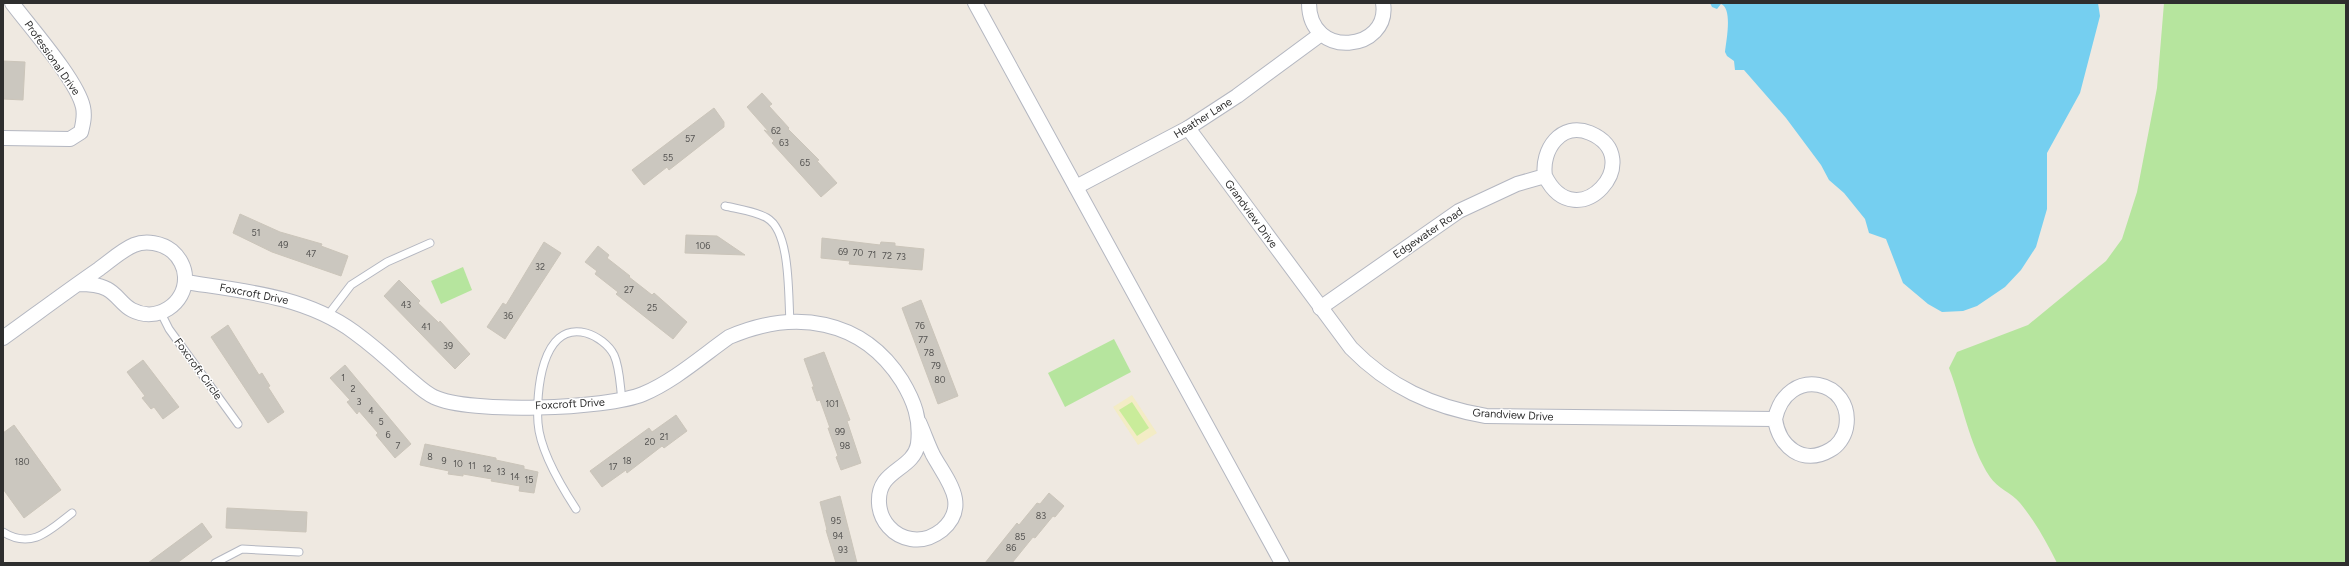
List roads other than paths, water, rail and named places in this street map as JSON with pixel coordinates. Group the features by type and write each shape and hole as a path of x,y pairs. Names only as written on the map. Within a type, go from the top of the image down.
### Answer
{"street":[{"name":"Professional Drive","path":"3,138 70,139 81,132 84,116 80,98 66,75 12,3"},
{"path":"975,3 1282,563"},
{"path":"1309,3 1309,13 1313,24 1321,34 1331,41 1343,44 1355,43 1367,38 1376,29 1382,18 1383,3"},
{"name":"Heather Lane","path":"1076,187 1188,128 1242,92 1321,34"},
{"name":"Grandview Drive","path":"1188,128 1350,348 1377,373 1409,393 1460,411 1486,416 1775,419"},
{"path":"1578,131 1598,137 1606,144 1610,154 1611,176 1606,185 1589,198 1573,199 1558,193 1550,186 1545,176 1544,165 1550,145 1558,137 1567,132 1578,131"},
{"name":"Edgewater Road","path":"1320,308 1459,211 1517,184 1545,176"},
{"path":"3,338 78,284 128,248 135,245 150,243 167,247 176,254 184,270 185,282 180,298 171,307 161,313 149,315 137,313 127,307 107,288 96,285 78,284"},
{"name":"Foxcroft Drive","path":"185,282 267,295 328,315 355,332 433,397 455,404 539,407 586,405 622,400 645,393 666,382 729,337 767,325 790,321 808,322 835,327 852,334 870,346 897,375 912,398 919,422 931,450 950,480 955,504 952,516 945,527 930,537 918,539 905,538 889,527 882,517 879,505 880,492 885,481 914,455 919,422"},
{"path":"1806,384 1818,384 1830,389 1839,397 1845,408 1847,420 1845,432 1840,442 1832,449 1822,454 1810,456 1799,454 1782,440 1775,419 1778,407 1784,396 1794,388 1806,384"}],"lane":[{"path":"725,206 768,218 777,229 785,256 790,321"},
{"path":"328,315 351,285 388,262 430,243"},
{"name":"Foxcroft Circle","path":"161,313 169,329 238,424"},
{"path":"576,509 559,481 541,438 538,423 541,371 548,353 560,338 576,333 588,334 611,349 618,367 622,400"},
{"path":"3,532 16,539 35,538 48,532 72,513"},
{"path":"215,563 242,549 298,552"}],"water":[{"path":"1710,3 2098,3 2100,16 2080,93 2047,153 2047,209 2036,247 2021,270 2005,287 1977,306 1963,311 1942,312 1928,304 1903,283 1886,239 1869,233 1865,219 1844,193 1829,180 1821,165 1786,118 1744,70 1735,70 1734,61 1727,56 1725,52 1728,26 1727,12 1725,7 1721,4 1717,9 1712,7"}]}
